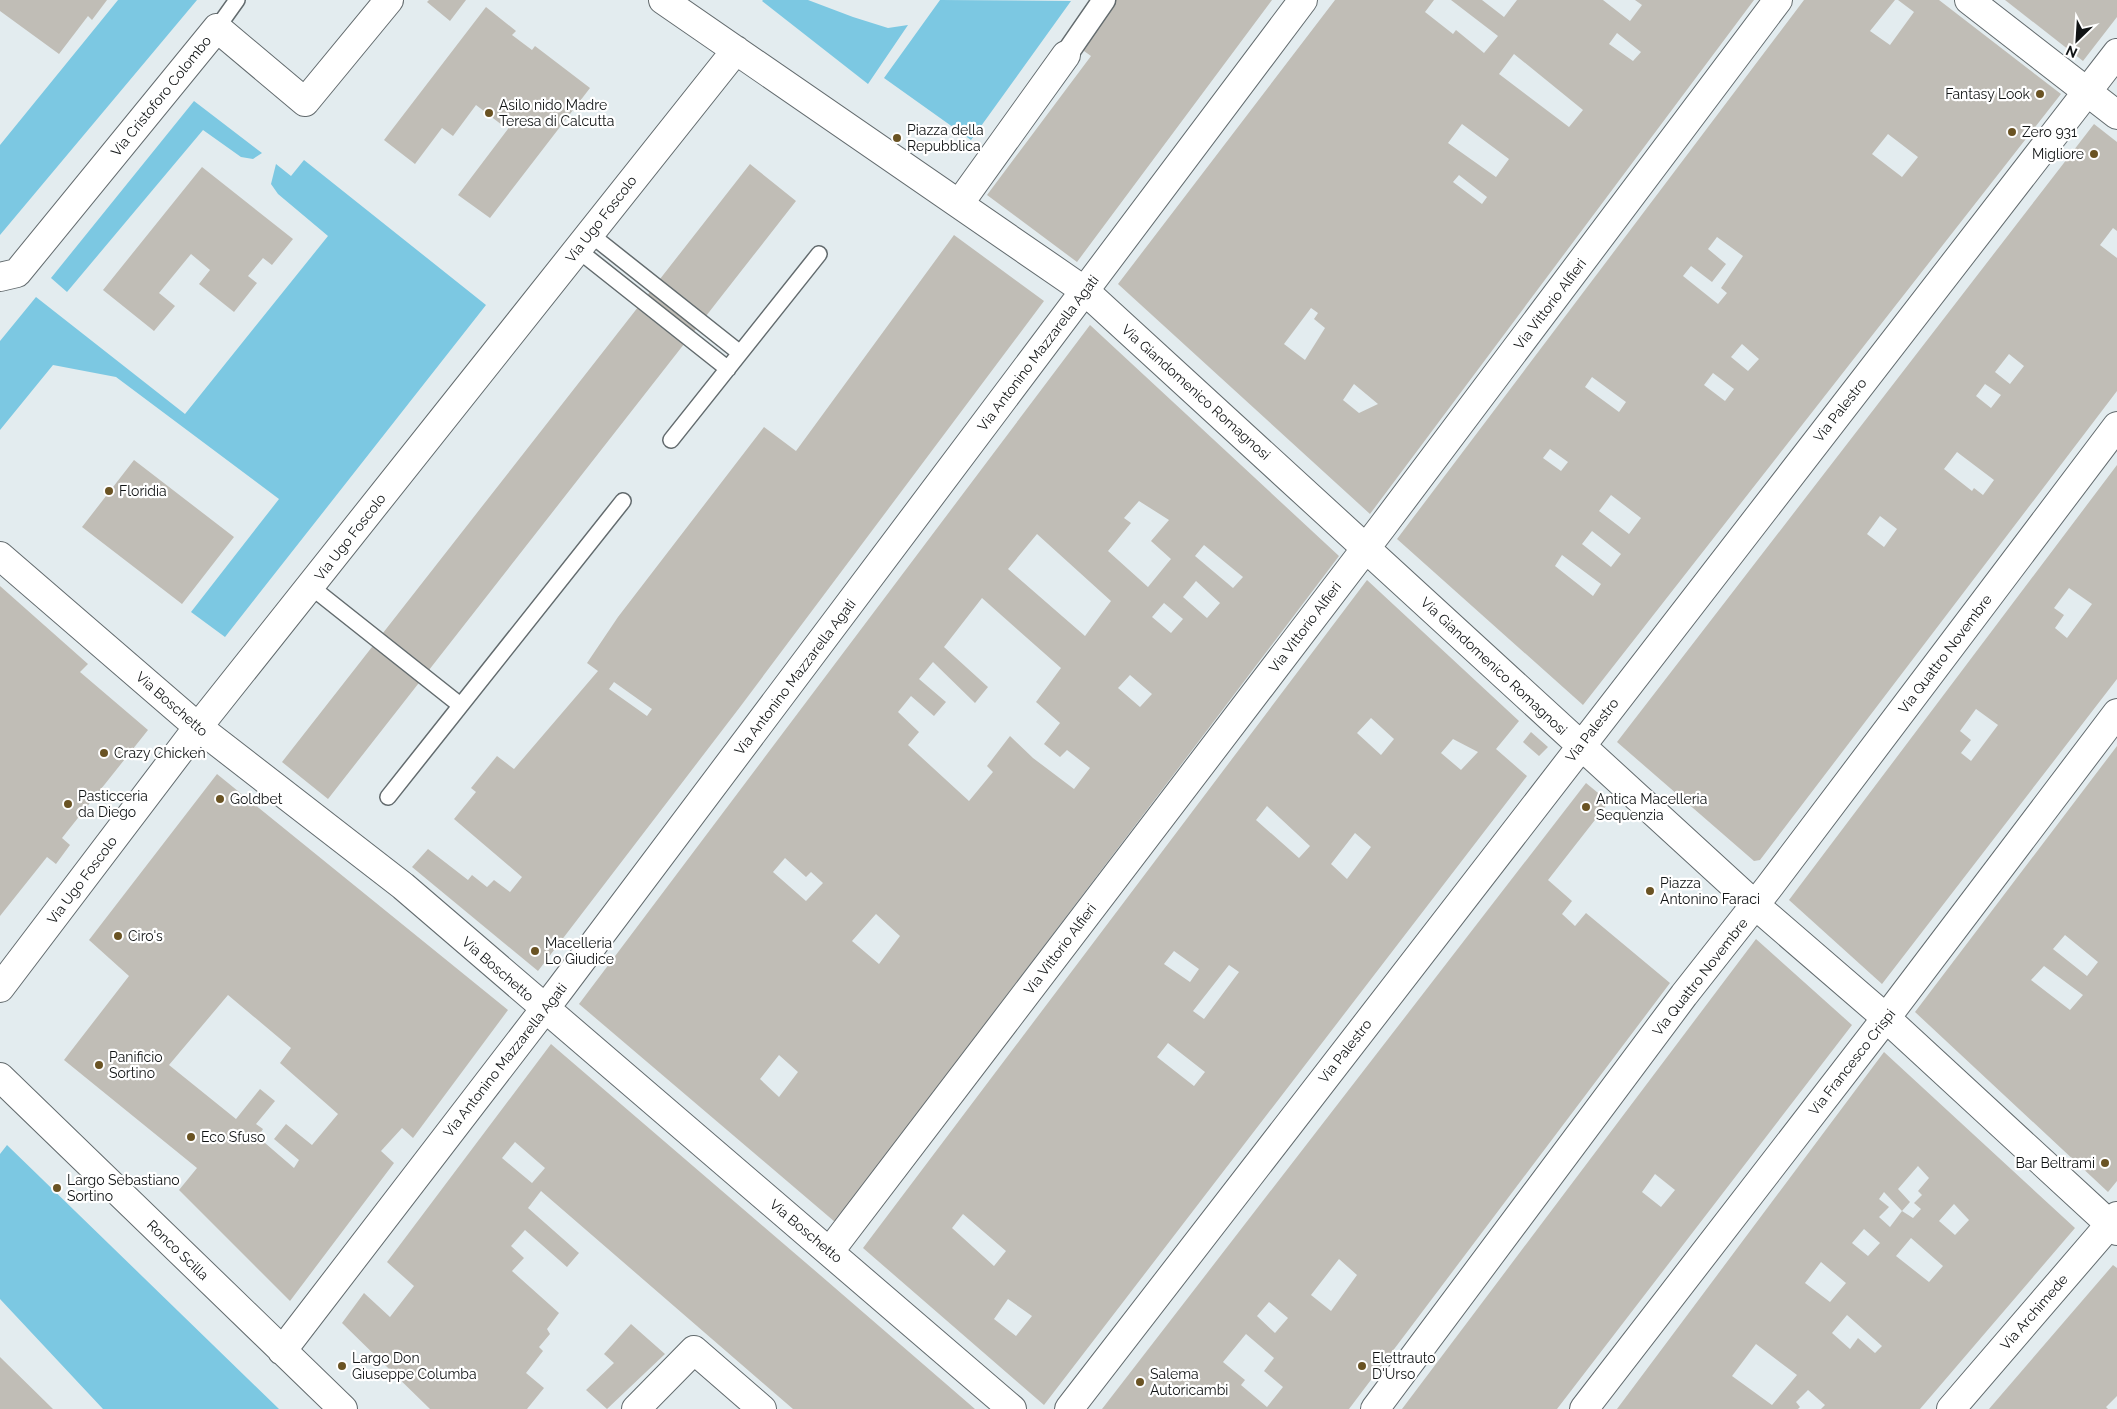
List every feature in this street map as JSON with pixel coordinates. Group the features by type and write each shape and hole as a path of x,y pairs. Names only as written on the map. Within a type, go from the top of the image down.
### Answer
{"street":[{"name":"Via Cristoforo Colombo","path":"0,277 17,273 217,28 305,102 389,0"},
{"name":"Via Giandomenico Romagnosi","path":"663,0 1085,291 1755,905 1886,1018 2114,1224"},
{"path":"966,209 1104,0"},
{"name":"Via Antonino Mazzarella Agati","path":"282,1351 545,1009 1302,0"},
{"name":"Via Vittorio Alfieri","path":"830,1251 1366,547 1778,0"},
{"path":"1968,0 2117,115"},
{"name":"Via Ugo Foscolo","path":"0,988 198,727 736,50"},
{"name":"Via Palestro","path":"1069,1409 1580,745 2117,53"},
{"name":"Via Quattro Novembre","path":"1375,1409 1684,995 1755,905 2117,426"},
{"name":"Via Boschetto","path":"0,556 198,727 403,886 1012,1409"},
{"name":"Via Francesco Crispi","path":"1584,1409 1886,1018 2117,713"},
{"name":"Ronco Scilla","path":"0,1077 343,1409"},
{"name":"Via Archimede","path":"1951,1409 2114,1224"},
{"path":"636,1409 694,1350 762,1409"}],"lane":[{"path":"217,28 237,0"},
{"path":"584,242 740,353"},
{"path":"584,242 728,369"},
{"path":"671,440 819,254"},
{"path":"388,797 623,501"},
{"path":"310,586 460,705"}],"shaded area":[{"path":"118,0 197,0 0,235 0,145"},
{"path":"763,0 808,0 888,28 908,25 868,84"},
{"path":"940,0 1071,1 971,140 884,78"},
{"path":"194,101 262,153 253,159 241,157 203,130 67,292 51,278"},
{"path":"304,160 486,305 225,637 191,612 279,499 116,377 53,365 0,430 0,341 36,297 185,414 328,236 278,194 271,184 276,164 291,176"},
{"name":"Largo Sebastiano Sortino","path":"7,1145 279,1409 103,1409 0,1299 0,1154"}],"building":[{"path":"0,0 107,0 92,20 88,16 59,54 0,11"},
{"path":"429,0 466,0 450,21 427,2"},
{"path":"1110,0 1272,0 1077,262 987,195 1091,56 1077,46"},
{"path":"1335,0 1434,0 1425,12 1453,34 1456,30 1484,53 1498,36 1451,0 1482,0 1504,17 1517,0 1603,0 1630,21 1642,5 1635,0 1754,0 1370,514 1118,284","holes":["1617,33 1641,52 1633,61 1609,44","1514,54 1583,110 1569,127 1499,74","1462,124 1509,159 1496,177 1448,143","1459,175 1487,197 1482,204 1453,182","1311,308 1318,313 1314,319 1325,328 1305,360 1284,344","1354,384 1378,404 1359,413 1343,400"]},
{"path":"1804,0 1895,0 1870,31 1890,45 1914,12 1898,0 1939,0 2061,94 1583,705 1397,539","holes":["1888,134 1918,157 1902,177 1872,154","1717,237 1743,256 1721,288 1727,293 1718,304 1683,276 1691,266 1712,282 1726,264 1708,249","1742,344 1759,359 1748,371 1731,357","1713,373 1734,389 1725,401 1704,385","1592,377 1626,402 1619,412 1585,387","1550,449 1568,462 1561,471 1543,458","1611,495 1641,518 1629,534 1599,511","1592,531 1621,554 1611,567 1582,544","1562,555 1601,584 1593,596 1555,566"]},
{"path":"2005,0 2117,0 2117,17 2083,61"},
{"path":"486,7 516,31 512,35 532,50 535,46 590,88 490,218 458,195 511,125 506,121 502,125 476,105 453,136 442,128 415,164 384,140"},
{"path":"2094,124 2117,142 2117,231 2113,228 2100,245 2117,258 2117,391 1760,860 1754,861 1617,742","holes":["2009,354 2024,366 2010,384 1995,372","1985,384 2001,395 1991,408 1976,396","1957,452 1994,480 1983,495 1974,488 1972,491 1944,469","1880,516 1897,529 1884,547 1867,534"]},
{"path":"750,164 796,201 328,799 282,762"},
{"path":"202,167 293,239 272,265 263,258 248,276 257,283 234,312 199,284 210,270 191,254 159,293 175,306 154,331 103,290"},
{"path":"954,235 1044,301 740,707 538,971 412,867 428,849 468,880 472,875 487,887 494,880 510,892 522,877 454,819 476,792 471,788 497,756 514,769 598,671 587,663 618,617 764,427 796,451","holes":["614,682 652,709 647,716 609,689"]},
{"path":"1090,325 1339,556 835,1222 579,1004","holes":["1139,501 1169,520 1151,541 1171,559 1148,587 1108,551 1131,523 1124,518","1037,534 1111,601 1085,636 1008,569","1204,545 1243,577 1233,588 1195,556","1196,581 1220,603 1207,618 1183,597","982,598 1061,668 1036,702 1060,723 1044,744 1060,757 1067,750 1090,768 1074,789 1033,758 1010,736 987,766 993,772 969,801 908,745 919,732 898,712 911,696 934,716 946,702 919,679 933,662 975,703 988,687 944,647","1164,603 1183,619 1171,633 1152,617","1130,675 1152,694 1140,707 1118,688","785,858 806,877 811,872 823,883 806,901 773,872","876,914 900,936 879,964 852,941","779,1055 798,1072 779,1097 760,1079"]},
{"path":"134,460 234,537 182,604 82,527"},
{"path":"2117,465 2117,679 1882,984 1789,900","holes":["2069,588 2092,604 2067,638 2055,628 2064,615 2054,608","1976,709 1998,725 1971,761 1961,753 1971,740 1960,731"]},
{"path":"1367,580 1519,721 1496,749 1527,776 1044,1405 863,1248","holes":["1371,718 1394,739 1381,755 1357,733","1453,739 1478,752 1461,770 1441,753","1267,806 1310,846 1299,858 1256,820","1355,833 1371,847 1347,879 1331,864","1174,951 1199,969 1190,982 1164,964","1229,965 1239,972 1204,1019 1193,1011","1168,1043 1205,1072 1194,1086 1157,1057","963,1214 1006,1251 994,1266 952,1228","1008,1299 1032,1316 1016,1336 994,1319"]},
{"path":"0,586 88,664 80,672 148,730 62,838 70,845 56,864 47,857 0,916"},
{"path":"1531,732 1548,747 1539,756 1523,742"},
{"path":"2117,746 2117,1181 2108,1192 1915,1012","holes":["2065,935 2098,962 2087,976 2053,949","2044,966 2083,995 2070,1010 2031,980"]},
{"path":"217,774 508,1010 413,1138 402,1128 381,1151 394,1163 290,1301 179,1190 197,1168 64,1060 129,976 89,940","holes":["228,995 291,1048 280,1063 338,1114 312,1145 286,1124 274,1139 299,1160 294,1168 258,1137 263,1129 256,1124 275,1101 260,1089 236,1119 169,1065"]},
{"path":"1586,783 1609,802 1548,880 1572,901 1562,914 1575,926 1586,913 1670,983 1349,1409 1102,1409","holes":["1339,1259 1357,1275 1331,1311 1311,1295","1269,1302 1288,1318 1275,1333 1257,1316","1246,1334 1274,1358 1264,1371 1283,1387 1267,1407 1241,1385 1245,1380 1223,1362"]},
{"path":"1756,939 1852,1025 1557,1409 1402,1409","holes":["1655,1174 1675,1190 1661,1207 1642,1192"]},
{"path":"551,1044 975,1409 793,1409 541,1191 528,1208 579,1253 567,1267 525,1230 511,1246 524,1258 512,1271 559,1313 547,1329 550,1334 539,1347 543,1351 526,1373 544,1388 527,1409 430,1409 342,1323 364,1293 390,1317 414,1286 387,1262","holes":["515,1142 545,1168 532,1183 502,1158"]},
{"path":"1884,1052 2075,1228 1920,1409 1821,1409 1825,1405 1808,1390 1796,1402 1800,1407 1798,1409 1617,1409","holes":["1918,1166 1929,1178 1918,1191 1922,1195 1914,1203 1921,1209 1913,1218 1902,1211 1910,1202 1898,1189","1884,1192 1902,1211 1890,1227 1879,1217 1889,1207 1879,1199","1954,1204 1969,1220 1955,1235 1939,1221","1864,1229 1880,1243 1868,1256 1852,1243","1911,1238 1943,1266 1929,1282 1896,1256","1821,1262 1846,1283 1830,1302 1805,1283","1847,1315 1882,1346 1875,1353 1858,1338 1850,1349 1832,1333","1756,1344 1797,1375 1772,1405 1732,1376"]},
{"path":"2113,1265 2117,1268 2117,1396 2106,1407 2108,1409 1989,1409"},
{"path":"631,1324 665,1354 607,1409 586,1390 614,1363 604,1354"},
{"path":"0,1357 53,1409 0,1409"}],"place":[{"name":"Fantasy Look","path":"2040,94"},
{"name":"Asilo nido Madre Teresa di Calcutta","path":"489,113"},
{"name":"Zero 931","path":"2012,132"},
{"name":"Piazza della Repubblica","path":"897,138"},
{"name":"Migliore","path":"2094,154"},
{"name":"Floridia","path":"109,491"},
{"name":"Crazy Chicken","path":"104,753"},
{"name":"Goldbet","path":"220,799"},
{"name":"Pasticceria da Diego","path":"68,804"},
{"name":"Antica Macelleria Sequenzia","path":"1586,807"},
{"name":"Piazza Antonino Faraci","path":"1650,891"},
{"name":"Ciro's","path":"118,936"},
{"name":"Macelleria Lo Giudice","path":"535,951"},
{"name":"Panificio Sortino","path":"99,1065"},
{"name":"Eco Sfuso","path":"191,1137"},
{"name":"Bar Beltrami","path":"2105,1163"},
{"name":"Largo Sebastiano Sortino","path":"57,1188"},
{"name":"Largo Don Giuseppe Columba","path":"342,1366"},
{"name":"Elettrauto D'Urso","path":"1362,1366"},
{"name":"Salema Autoricambi","path":"1140,1382"}]}
